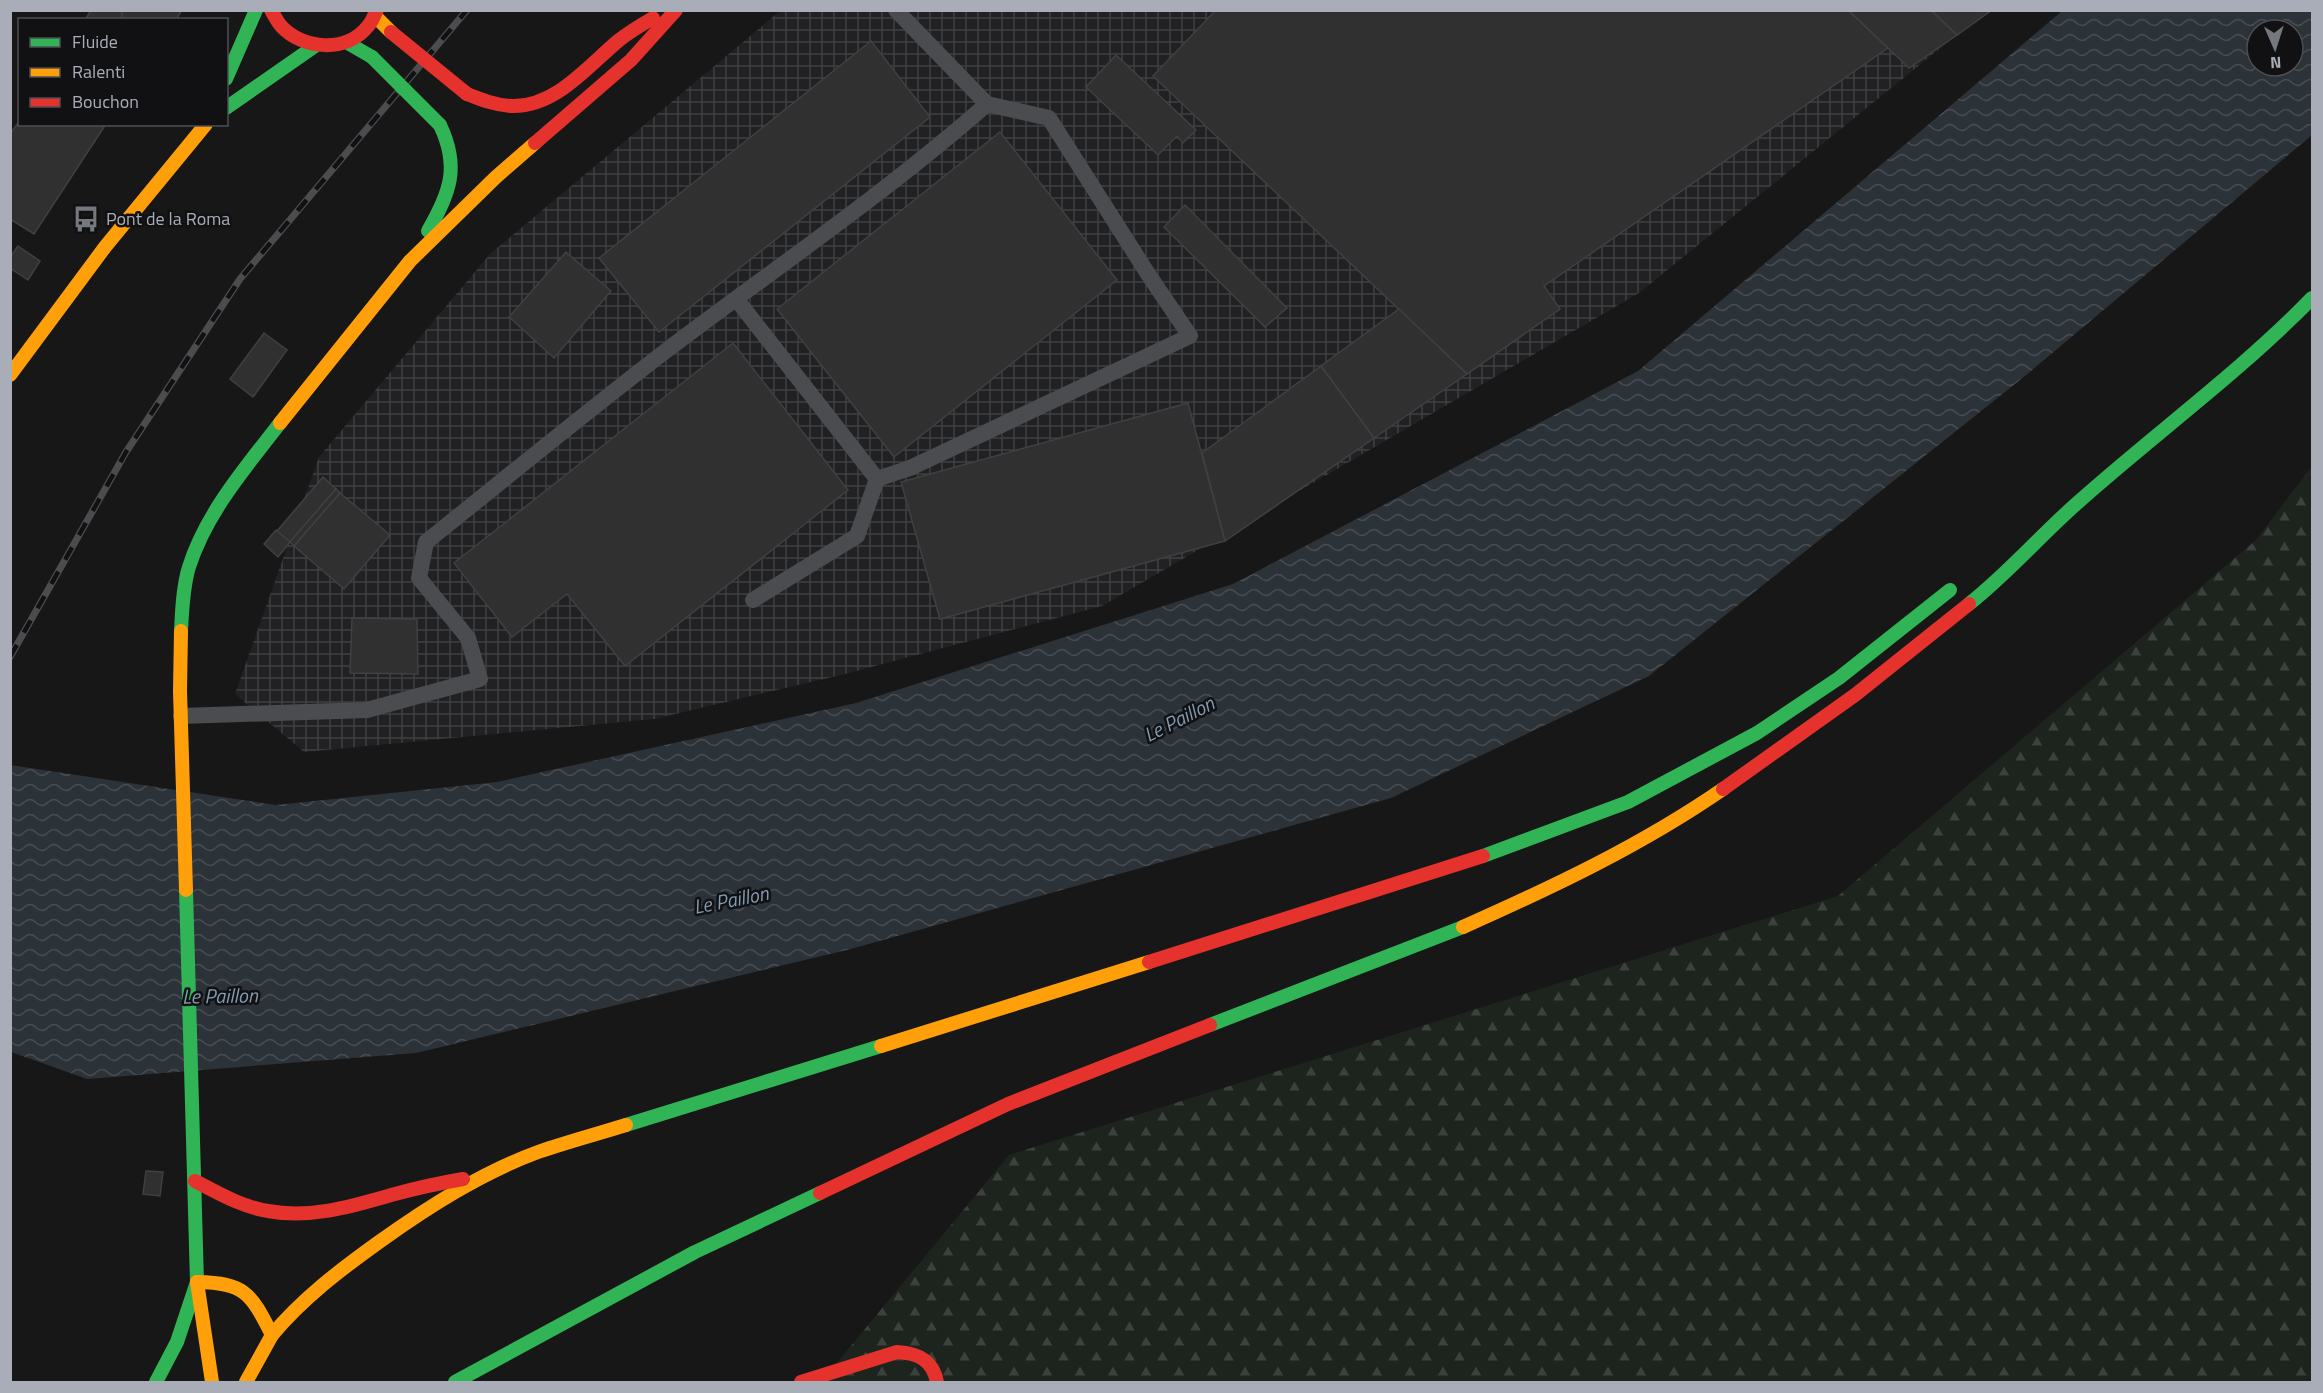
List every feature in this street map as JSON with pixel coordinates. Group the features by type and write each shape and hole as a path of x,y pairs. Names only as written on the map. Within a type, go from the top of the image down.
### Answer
{"main road":[{"path":"228,74 256,10"},
{"path":"271,10 286,32 299,41 315,46 330,46 346,42 363,32 376,13 391,32 467,94 483,102 506,106 525,105 557,94 621,38 664,10"},
{"path":"212,1383 197,1282 181,716 182,604 188,569 200,537 237,479 410,261 496,177 631,60 676,10"},
{"path":"346,42 372,57 417,99 440,125 451,149 453,166 448,191 432,225 410,261"},
{"path":"228,107 315,46"},
{"path":"10,375 136,206 204,126"},
{"path":"455,1383 695,1252 1008,1104 1433,940 1515,904 1602,861 1697,807 1855,695 1988,589 2075,505 2271,339 2313,298"},
{"path":"2017,543 2075,505"},
{"path":"246,1383 260,1354 291,1310 324,1282 406,1222 486,1174 538,1152 1100,978 1544,836 1628,802 1757,733 1839,678 1959,582"},
{"path":"195,1181 226,1197 266,1211 286,1214 321,1213 357,1206 414,1189 486,1174"},
{"path":"197,1282 225,1283 245,1290 260,1311 272,1335"},
{"path":"156,1383 177,1342 197,1282"},
{"path":"801,1383 897,1352 911,1352 924,1358 933,1366 937,1383"}],"lane":[{"path":"876,479 910,468 1190,336 1048,118 987,104 896,10"},
{"path":"181,716 367,710 480,680 468,638 419,578 426,543 668,350 941,144 987,104"},
{"path":"737,300 876,479"},
{"path":"753,600 857,536 876,479"}],"shaded area":[{"path":"780,11 1986,11 1639,293 1102,606 841,675 654,719 304,752 235,694 319,457 490,254"}],"green space":[{"path":"2312,466 2312,1382 821,1382 1009,1155 1838,896 2256,540"}],"water":[{"name":"Le Paillon","path":"2062,11 2312,11 2312,135 2025,376 1649,676 1391,798 851,949 416,1053 87,1079 11,1052 10,765 276,805 497,782 856,703 1233,584 1638,371"}],"building":[{"path":"91,10 122,10 122,18 86,18"},
{"path":"122,10 182,10 177,18 122,18"},
{"path":"1216,10 1848,10 1888,48 1544,286 1560,309 1467,374 1153,76"},
{"path":"1848,10 1931,10 1957,35 1909,68"},
{"path":"1931,10 1992,10 1957,35"},
{"path":"871,41 930,117 659,332 599,258"},
{"path":"1116,55 1196,130 1183,143 1177,136 1158,155 1086,87"},
{"path":"18,123 18,126 105,126 34,234 10,219 10,134"},
{"path":"1000,132 1117,280 894,457 777,309"},
{"path":"1185,205 1287,308 1265,327 1164,227"},
{"path":"18,246 40,261 28,280 10,268 10,257"},
{"path":"566,252 611,291 554,358 509,317"},
{"path":"1399,309 1467,374 1374,438 1321,366"},
{"path":"264,333 287,350 253,397 230,379"},
{"path":"733,343 848,490 625,666 567,594 512,637 454,563"},
{"path":"1321,366 1374,438 1225,541 1202,453"},
{"path":"1188,403 1225,541 940,619 901,482"},
{"path":"323,477 336,489 290,542 277,531"},
{"path":"336,489 340,493 294,546 290,542"},
{"path":"340,493 390,535 344,589 294,546"},
{"path":"276,530 290,542 278,557 264,544"},
{"path":"352,618 417,619 418,674 350,673"},
{"path":"146,1171 163,1172 160,1196 143,1194"}],"railway":[{"path":"10,657 126,452 240,279 467,10"}],"traffic: fast":[{"path":"228,74 256,10"},
{"path":"346,42 372,57"},
{"path":"228,107 315,46"},
{"path":"372,57 440,125"},
{"path":"428,231 442,204 450,180 450,154 440,125"},
{"path":"1969,604 2075,505 2255,352 2312,298"},
{"path":"181,631 185,582 196,547 228,491 280,423"},
{"path":"1483,856 1628,802 1757,733 1839,678 1950,590"},
{"path":"156,1382 177,1342 197,1282 186,890"},
{"path":"1210,1025 1463,927"},
{"path":"626,1125 881,1046"},
{"path":"455,1382 695,1252 820,1193"}],"traffic: slow":[{"path":"375,16 391,32"},
{"path":"10,375 105,247 204,126"},
{"path":"280,423 410,261 496,177 535,143"},
{"path":"181,631 180,691 186,890"},
{"path":"1463,927 1629,847 1723,789"},
{"path":"881,1046 1149,962"},
{"path":"197,1282 237,1288 252,1300 272,1335 296,1309 336,1274 398,1229 456,1192 517,1160 626,1125"},
{"path":"197,1282 212,1382"},
{"path":"246,1382 272,1335"}],"traffic: jam":[{"path":"271,10 281,26 290,34 313,44 325,45 349,41 359,35 377,10"},
{"path":"535,143 631,60 676,10"},
{"path":"467,94 511,106 527,105 542,100 570,84 618,41 653,18"},
{"path":"391,32 467,94"},
{"path":"1723,789 1855,695 1969,604"},
{"path":"1149,962 1483,856"},
{"path":"820,1193 1008,1104 1210,1025"},
{"path":"195,1181 249,1206 268,1211 300,1213 348,1207 463,1179"},
{"path":"801,1382 897,1352 912,1354 923,1359 932,1368 937,1382"}],"place":[{"name":"Pont de la Roma","path":"86,219"}]}
